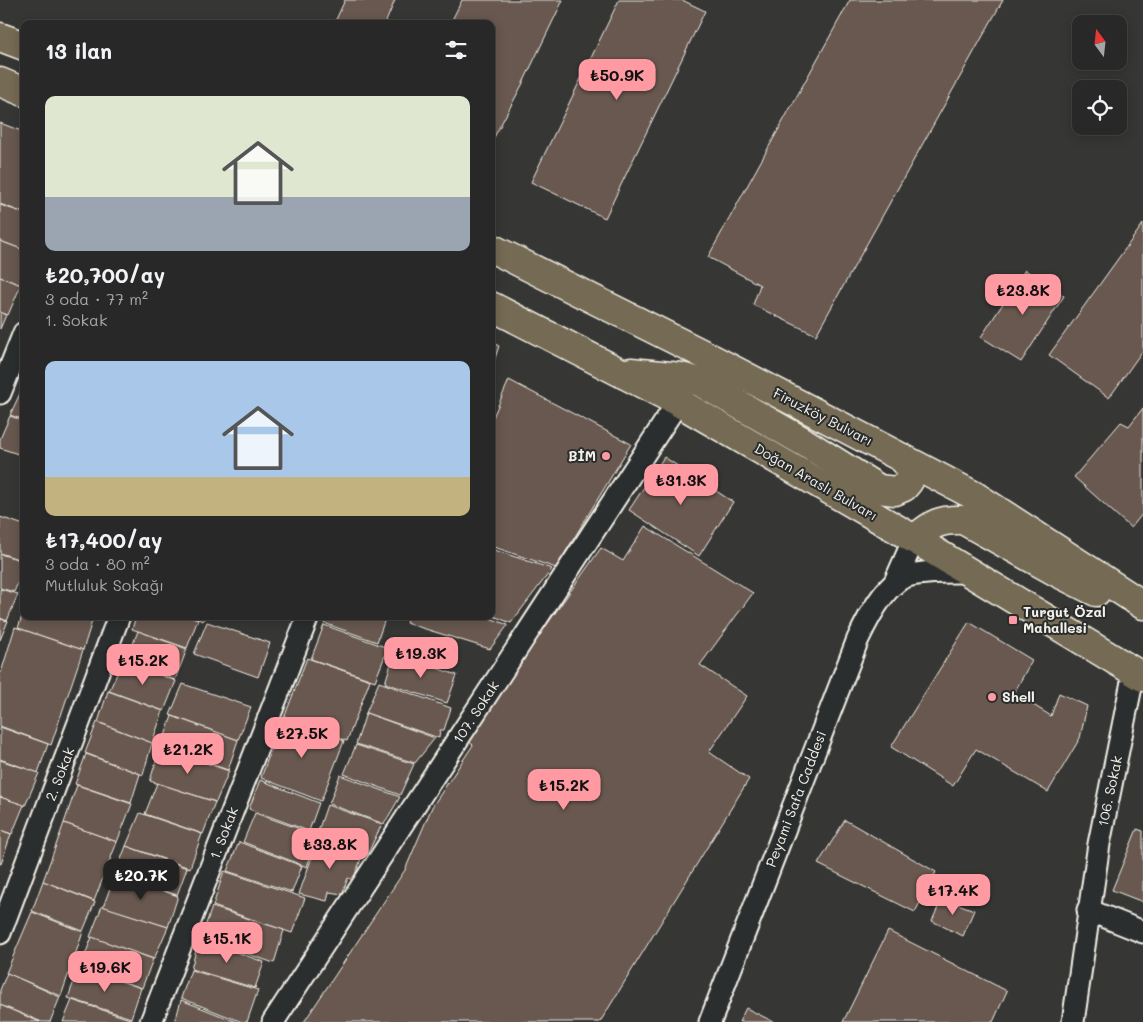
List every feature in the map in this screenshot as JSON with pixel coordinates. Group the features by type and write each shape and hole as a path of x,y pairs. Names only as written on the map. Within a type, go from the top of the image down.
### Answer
{"main road":[{"path":"0,37 20,44"},
{"path":"0,82 20,90"},
{"name":"Firuzköy Bulvarı","path":"495,250 703,354 975,496 1143,605"},
{"name":"Doğan Araslı Bulvarı","path":"495,308 678,402 914,539 1138,675"},
{"path":"618,371 681,376 700,382 804,442 879,489 895,491 904,487 909,481 910,472 908,465 902,458"},
{"path":"914,539 931,525 946,520 963,520 1060,574 1114,600 1143,605"}],"street":[{"path":"0,393 20,343"},
{"name":"107. Sokak","path":"273,1022 678,402"},
{"path":"894,584 914,539"},
{"path":"894,584 905,577 924,573 968,572"},
{"name":"Peyami Safa Caddesi","path":"710,1022 858,639 874,606 894,584"},
{"name":"2. Sokak","path":"0,933 117,620"},
{"name":"1. Sokak","path":"151,1022 306,620"},
{"name":"106. Sokak","path":"1073,1022 1099,844 1138,675"},
{"path":"1088,910 1143,932"}],"building":[{"path":"345,0 395,0 387,20 336,20"},
{"path":"462,0 563,0 495,136 495,20 452,20"},
{"path":"619,0 682,0 705,11 605,218 531,182"},
{"path":"850,0 1003,0 816,335 753,305 760,285 708,257"},
{"path":"0,123 20,130 20,212 0,204"},
{"path":"0,205 20,212 20,248 0,241"},
{"path":"1143,224 1143,350 1109,398 1049,355"},
{"path":"0,241 20,248 20,285 0,277"},
{"path":"1025,270 1064,296 1021,362 981,337"},
{"path":"0,277 20,285 20,287 8,315 0,312"},
{"path":"0,312 6,315 0,329"},
{"path":"495,344 499,346 495,358"},
{"path":"509,380 631,444 556,568 495,547 495,413"},
{"path":"20,393 20,419 10,415"},
{"path":"1143,408 1143,513 1131,528 1074,477 1121,422 1129,426"},
{"path":"10,416 20,420 20,455 0,448 0,439"},
{"path":"664,457 733,502 699,556 629,510"},
{"path":"0,517 20,524 20,560 0,553"},
{"path":"645,526 753,593 700,665 747,696 709,752 749,779 600,1022 304,1022 405,870 432,807 473,745 466,739 601,548 623,561"},
{"path":"495,550 552,569 511,623 495,617"},
{"path":"0,554 20,560 20,578 14,592 0,588"},
{"path":"0,589 18,594 7,621 0,618"},
{"path":"0,619 8,621 0,640"},
{"path":"21,620 92,620 83,650 18,628"},
{"path":"135,620 198,620 187,648 132,629"},
{"path":"325,620 385,620 377,642 324,623"},
{"path":"407,620 495,620 508,625 490,649 406,623"},
{"path":"207,622 270,643 258,677 194,654"},
{"path":"969,622 1032,660 1014,693 1051,716 1059,693 1087,706 1080,738 1048,792 976,749 953,786 891,747"},
{"path":"324,625 388,648 375,681 311,659"},
{"path":"15,627 83,650 51,745 0,726 0,676"},
{"path":"138,631 187,649 175,680 126,662"},
{"path":"394,654 457,675 447,703 385,683"},
{"path":"307,658 370,680 347,741 284,718"},
{"path":"123,661 176,681 164,711 109,691"},
{"path":"379,682 451,708 444,730 440,730 439,738 366,713"},
{"path":"183,684 251,707 238,740 170,715"},
{"path":"108,691 163,711 152,743 98,722"},
{"path":"366,713 435,738 415,763 356,744"},
{"path":"172,716 238,740 228,770 161,747"},
{"path":"282,718 344,741 321,801 261,778"},
{"path":"97,722 152,743 143,775 85,753"},
{"path":"0,727 48,744 38,773 0,759"},
{"path":"356,745 414,764 400,795 344,774"},
{"path":"160,747 229,771 216,802 150,781"},
{"path":"86,754 140,774 131,803 75,784"},
{"path":"0,760 39,773 25,806 0,797"},
{"path":"340,775 400,797 384,824 329,804"},
{"path":"260,780 319,803 309,831 249,809"},
{"path":"157,783 215,802 203,834 145,814"},
{"path":"77,785 132,804 117,842 64,823"},
{"path":"0,797 24,805 12,834 0,830"},
{"path":"327,805 382,824 367,855 317,834"},
{"path":"140,813 202,834 190,868 126,846"},
{"path":"255,813 317,835 307,867 243,842"},
{"path":"845,820 936,872 915,912 818,864"},
{"path":"64,823 117,842 94,901 43,881"},
{"path":"1137,829 1143,831 1143,902 1112,890"},
{"path":"0,830 11,834 1,864 0,864"},
{"path":"319,837 363,854 353,880 348,878 342,894 329,892 327,901 299,894"},
{"path":"239,842 302,866 292,892 227,871"},
{"path":"126,846 187,868 177,895 115,875"},
{"path":"224,871 305,898 292,933 213,906"},
{"path":"115,875 178,896 168,927 103,907"},
{"path":"43,881 95,902 83,931 32,911"},
{"path":"942,898 974,910 963,936 932,921"},
{"path":"102,906 168,927 154,959 90,937"},
{"path":"212,907 284,930 274,963 201,938"},
{"path":"32,912 83,932 61,996 6,973"},
{"path":"888,931 1007,991 993,1022 843,1022"},
{"path":"92,937 153,959 142,988 80,968"},
{"path":"199,939 264,962 255,988 191,969"},
{"path":"79,967 141,988 131,1018 68,998"},
{"path":"191,970 258,990 247,1022 242,1022 181,998"},
{"path":"7,973 60,997 50,1022 42,1022 0,1005 0,990"},
{"path":"72,1000 133,1020 133,1022 63,1022"},
{"path":"181,1000 237,1022 175,1022"},
{"path":"0,1005 40,1022 0,1022"},
{"path":"746,1008 774,1022 739,1022"}],"place":[{"name":"BİM","path":"606,456"},
{"name":"Turgut Özal Mahallesi","path":"1013,620"},
{"name":"Shell","path":"992,697"}]}
